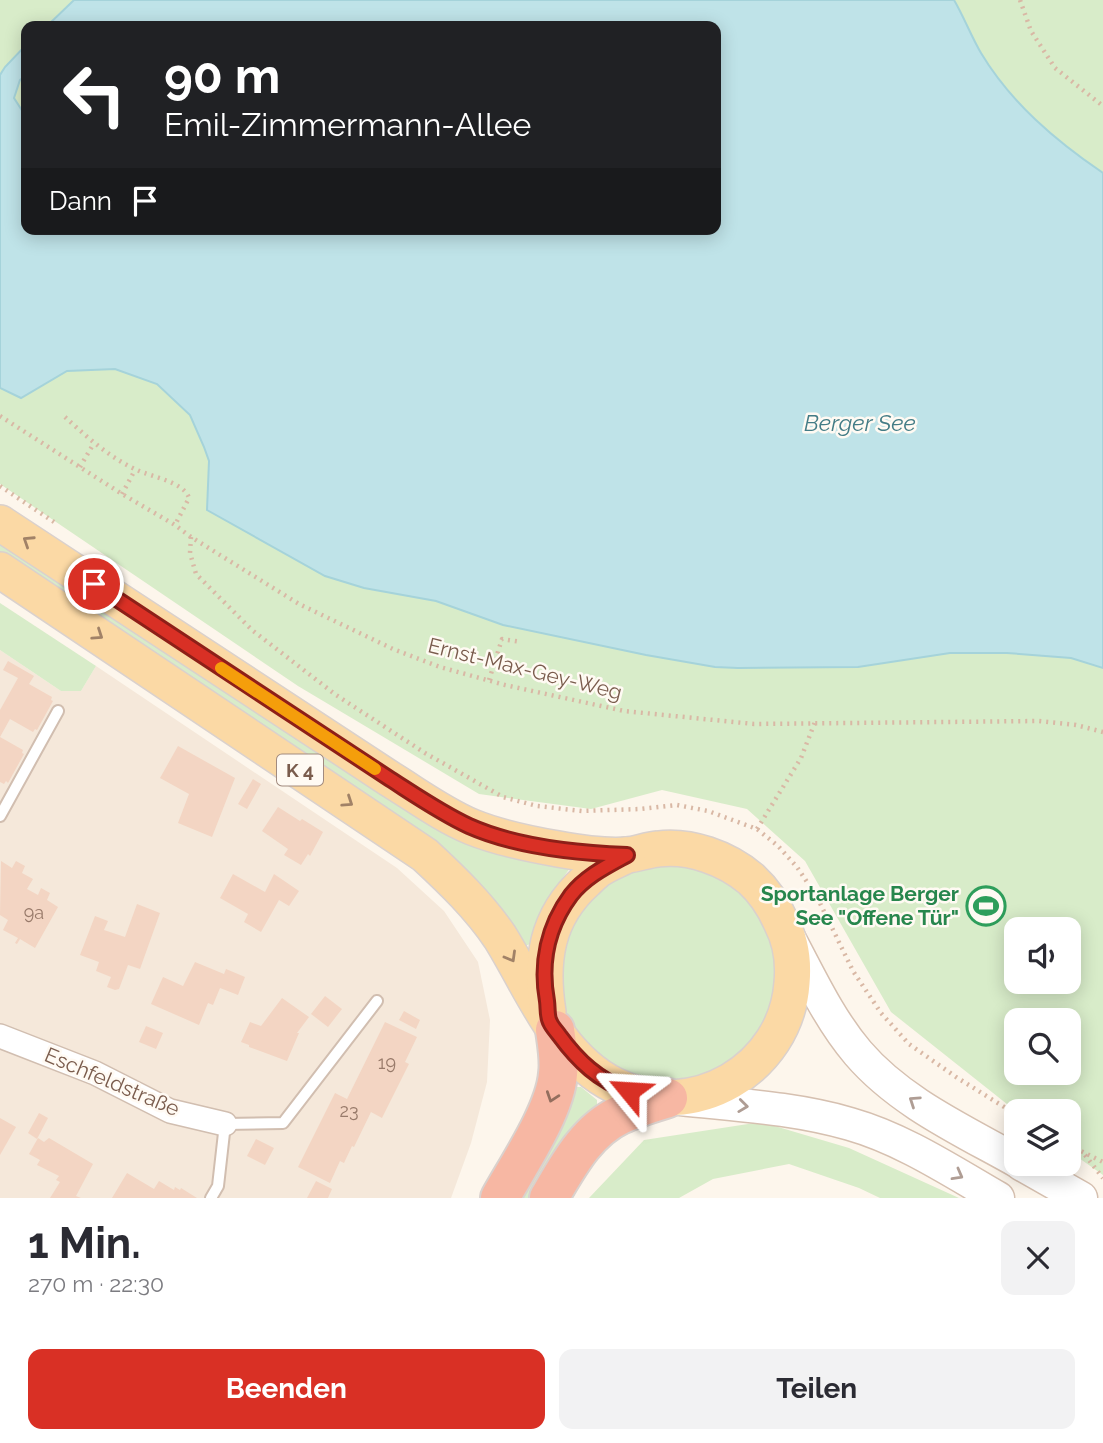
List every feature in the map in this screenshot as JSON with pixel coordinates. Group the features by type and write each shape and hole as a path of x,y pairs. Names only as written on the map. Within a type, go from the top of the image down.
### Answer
{"highway":[{"path":"500,1198 551,1102 559,1073 552,1026"},
{"path":"549,1198 579,1150 604,1124 621,1115 672,1098"}],"main road":[{"name":"K 4","path":"0,523 390,779 469,826 504,839 559,849 627,855 660,849 693,850 724,861 751,880 773,905 841,1030 873,1069 908,1097 1004,1154"},
{"name":"K 4","path":"0,570 425,855 461,888 499,935 552,1026 588,1069 614,1086 644,1096 802,1113 851,1124 899,1143 999,1198"},
{"name":"K 4","path":"552,1026 544,987 545,954 555,921 573,893 597,870 627,855"},
{"name":"K 4","path":"672,1098 708,1092 737,1078 762,1057 780,1030 791,999 793,967 788,934"},
{"name":"K 4","path":"1042,1176 1082,1198"}],"street":[{"name":"Eschfeldstraße","path":"0,1036 95,1073 170,1111 225,1124"}],"lane":[{"path":"0,816 58,711"},
{"path":"211,1198 218,1186 225,1124 283,1123 377,1001"}],"path":[{"path":"1020,0 1031,31 1055,68 1103,106"},
{"name":"Ernst-Max-Gey-Weg","path":"0,416 299,604 393,649 440,667 624,711 754,724 1040,721 1076,725 1103,732"},
{"path":"65,417 94,443 135,470 176,485 187,492 190,498 175,525"},
{"path":"80,467 94,443"},
{"path":"122,494 135,470"},
{"path":"0,486 58,524"},
{"path":"191,537 190,553 196,574 252,630 336,695 425,753 503,797"},
{"path":"489,680 502,639 521,642"},
{"path":"757,829 801,758 815,722"},
{"path":"1082,1152 1103,1162"},
{"path":"1082,1152 1103,1178"}],"shaded area":[{"path":"0,650 61,691 81,691 96,666 397,868 444,911 478,962 490,1020 487,1082 471,1143 451,1198 0,1198"}],"green space":[{"name":"Berger See","path":"0,0 1103,0 1103,1175 1081,1159 1081,1099 1004,1099 1004,1102 891,1012 805,861 747,809 662,790 591,809 479,794 298,686 0,484"},
{"path":"0,542 571,867 542,910 530,944 525,946 483,888 458,862 0,556"},
{"path":"0,603 96,666 81,691 61,691 0,650"},
{"path":"657,862 679,862 721,875 739,887 755,903 772,931 780,974 772,1017 755,1045 739,1061 711,1078 679,1086 657,1086 615,1073 597,1061 581,1045 564,1017 556,985 556,963 569,921 581,903 597,887 625,870"},
{"path":"575,1087 581,1087 597,1100 597,1106 568,1134 530,1198 515,1198"},
{"path":"761,1122 849,1148 959,1198 880,1198 789,1164 713,1179 679,1198 589,1198 644,1140"}],"water":[{"name":"Berger See","path":"74,0 954,0 981,53 1020,105 1068,148 1103,173 1103,668 1071,658 1007,653 950,653 858,667 715,667 503,625 436,601 364,588 325,576 207,510 209,461 204,447 190,415 157,384 115,369 67,371 21,398 0,388 0,75 21,50 21,79 14,98 21,109 21,235 721,235 721,21 52,21"}],"building":[{"path":"8,661 34,676 29,684 52,697 53,701 37,730 33,732 10,719 0,737 0,710 18,678 3,670"},
{"path":"0,737 23,750 24,754 8,783 6,781 4,784 0,782"},
{"path":"178,746 235,778 212,837 178,823 189,794 160,778"},
{"path":"253,779 261,784 247,809 238,804"},
{"path":"278,807 323,832 310,856 308,854 301,865 284,855 288,849 262,831"},
{"path":"1,861 12,868 16,861 25,866 22,873 33,879 27,889 38,895 41,888 50,893 47,900 58,907 35,948 20,939 15,943 18,938 3,930 8,920 0,915"},
{"path":"233,874 265,892 274,874 299,891 289,906 279,900 261,932 244,922 248,914 220,898"},
{"path":"137,904 160,913 140,969 128,965 119,989 115,990 107,987 111,977 96,971 99,962 80,955 95,916 108,921 104,930 125,937"},
{"path":"195,962 224,974 226,969 245,977 238,995 220,988 213,1005 208,1003 199,1025 151,1004 163,977 183,986"},
{"path":"325,996 342,1009 328,1027 311,1014"},
{"path":"282,998 309,1017 297,1033 287,1061 241,1042 250,1022 261,1026"},
{"path":"404,1011 420,1020 416,1029 399,1020"},
{"path":"385,1022 417,1037 405,1062 409,1064 382,1118 371,1112 354,1147 352,1146 344,1163 340,1161 330,1183 298,1167 335,1093 347,1099"},
{"path":"146,1026 163,1033 156,1049 139,1042"},
{"path":"39,1113 48,1118 37,1139 28,1133"},
{"path":"0,1118 16,1127 0,1155"},
{"path":"38,1138 44,1142 49,1138 93,1164 76,1196 81,1198 50,1198 60,1182 56,1180 59,1176 37,1165 40,1160 29,1154"},
{"path":"256,1139 274,1148 265,1165 247,1156"},
{"path":"127,1173 154,1189 159,1181 174,1190 175,1187 180,1190 181,1188 197,1198 112,1198"},
{"path":"316,1181 332,1189 328,1198 307,1198"}],"slow traffic":[{"path":"221,668 375,769"}],"place":[{"name":"Sportanlage Berger See \"Offene Tür\"","path":"986,906"}],"route":[{"path":"94,584 390,779 469,826 504,839 596,854 627,855 597,870 573,893 555,921 545,954 544,987 550,1022 567,1045 588,1069 614,1086 629,1091"}]}
